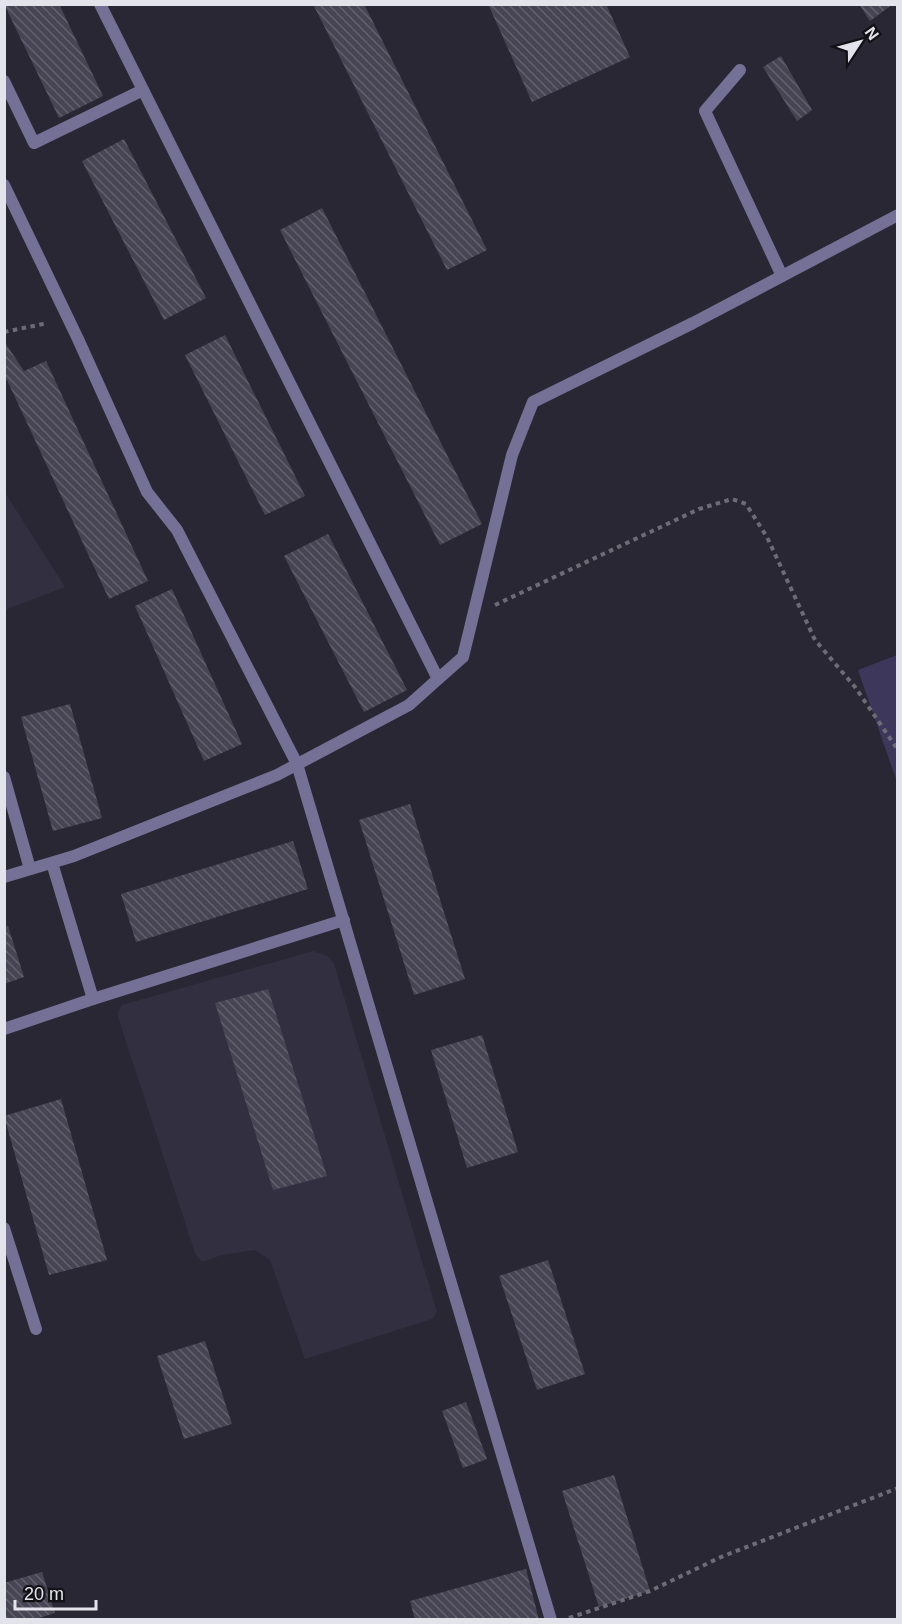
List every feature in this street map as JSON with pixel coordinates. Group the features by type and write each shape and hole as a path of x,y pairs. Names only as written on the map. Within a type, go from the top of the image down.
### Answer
{"street":[{"path":"100,4 438,679"},
{"path":"740,70 705,111 782,276"},
{"path":"4,81 34,143 143,90"},
{"path":"4,185 147,492 177,530 297,764 551,1620"},
{"path":"4,877 74,856 245,788 297,764 409,705 463,657 512,455 533,402 693,323 897,215"},
{"path":"4,777 30,869"},
{"path":"52,863 93,999"},
{"path":"4,1029 344,920"},
{"path":"4,1228 36,1329"}],"path":[{"path":"4,332 49,322 72,327"},
{"path":"473,615 699,509 732,499 746,504 767,537 815,640 855,687 897,750"},
{"path":"563,1620 650,1591 721,1557 897,1488"}],"shaded area":[{"path":"4,491 65,587 5,610 4,610"},
{"path":"898,655 897,782 858,670"},
{"path":"313,951 327,956 334,963 437,1312 432,1319 305,1359 270,1260 255,1250 222,1255 202,1262 195,1253 117,1014 122,1005"}],"building":[{"path":"4,4 59,4 103,96 59,118"},
{"path":"313,4 364,4 487,250 447,270"},
{"path":"488,4 606,4 630,57 532,102"},
{"path":"859,4 893,4 870,21"},
{"path":"781,56 812,110 797,121 763,67"},
{"path":"124,139 206,298 164,320 82,161"},
{"path":"322,208 482,524 440,545 280,230"},
{"path":"225,335 305,496 265,515 185,355"},
{"path":"4,341 24,371 46,361 148,581 109,599 7,380 4,381"},
{"path":"328,534 407,690 364,712 284,556"},
{"path":"172,589 242,744 204,761 135,606"},
{"path":"70,704 102,818 53,831 21,717"},
{"path":"410,804 465,979 414,995 359,820"},
{"path":"293,841 308,889 136,942 121,894"},
{"path":"8,926 24,977 4,984 4,927"},
{"path":"268,989 327,1176 273,1190 215,1003"},
{"path":"482,1035 518,1152 467,1168 431,1050"},
{"path":"61,1099 107,1260 49,1275 4,1116"},
{"path":"548,1260 585,1374 537,1390 499,1276"},
{"path":"205,1341 232,1424 184,1439 157,1356"},
{"path":"466,1402 487,1459 463,1468 442,1411"},
{"path":"614,1475 650,1591 599,1607 562,1491"},
{"path":"526,1569 539,1620 415,1620 410,1601"},
{"path":"42,1572 55,1613 33,1620 4,1620 4,1583"}]}
